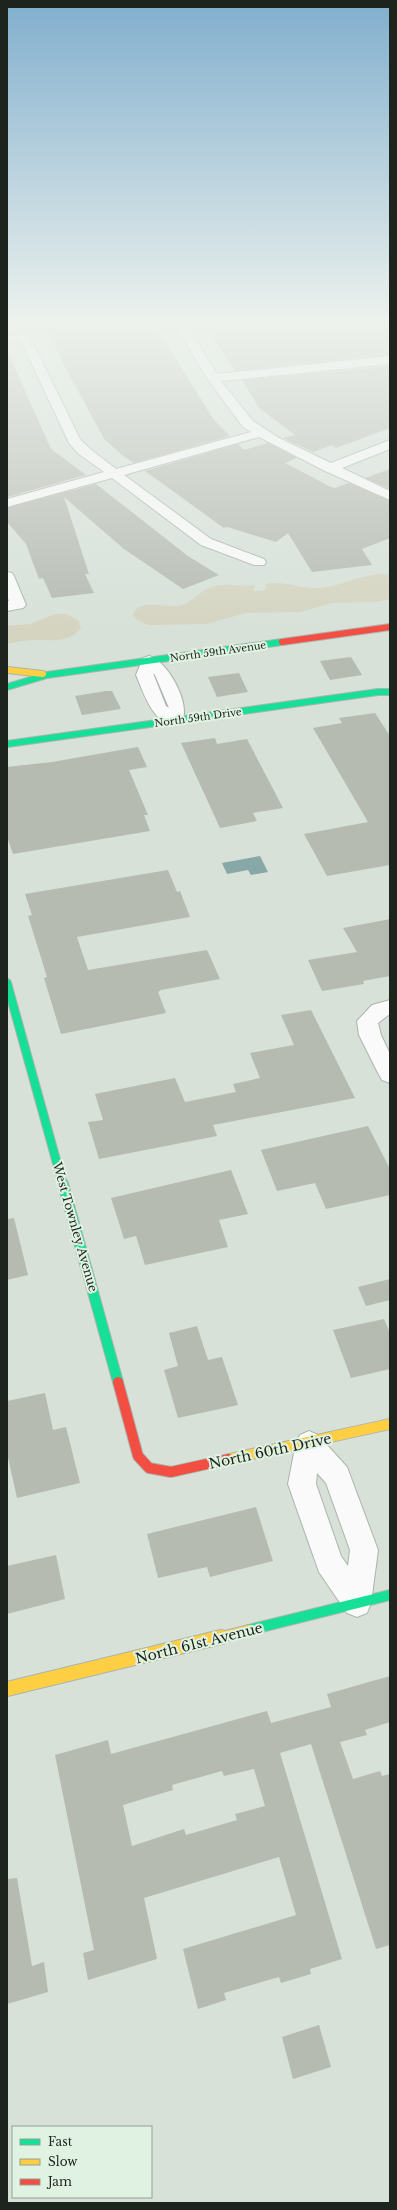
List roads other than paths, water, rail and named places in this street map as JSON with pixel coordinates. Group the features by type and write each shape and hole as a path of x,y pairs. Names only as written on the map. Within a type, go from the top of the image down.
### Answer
{"street":[{"path":"67,426 74,440 84,451 206,542 259,562"},
{"path":"252,426 260,433 390,496"},
{"path":"7,503 260,433"},
{"path":"330,468 390,444"},
{"path":"7,576 12,606"},
{"name":"North 59th Avenue","path":"7,687 47,675 390,627"},
{"path":"149,661 144,675 159,709 175,720"},
{"name":"North 59th Avenue","path":"7,670 47,675"},
{"name":"North 59th Drive","path":"7,744 378,692 390,692"},
{"name":"West Townley Avenue","path":"7,983 138,1456 149,1468"},
{"path":"390,1008 378,1010 367,1021 370,1035 390,1075"},
{"name":"North 60th Drive","path":"149,1468 172,1472 390,1424"},
{"path":"309,1443 302,1484 329,1563 356,1603"},
{"path":"309,1443 338,1476 364,1550 356,1603"},
{"name":"North 61st Avenue","path":"7,1689 390,1595"}],"water":[{"path":"260,856 268,872 251,875 248,870 227,874 222,863"}]}
